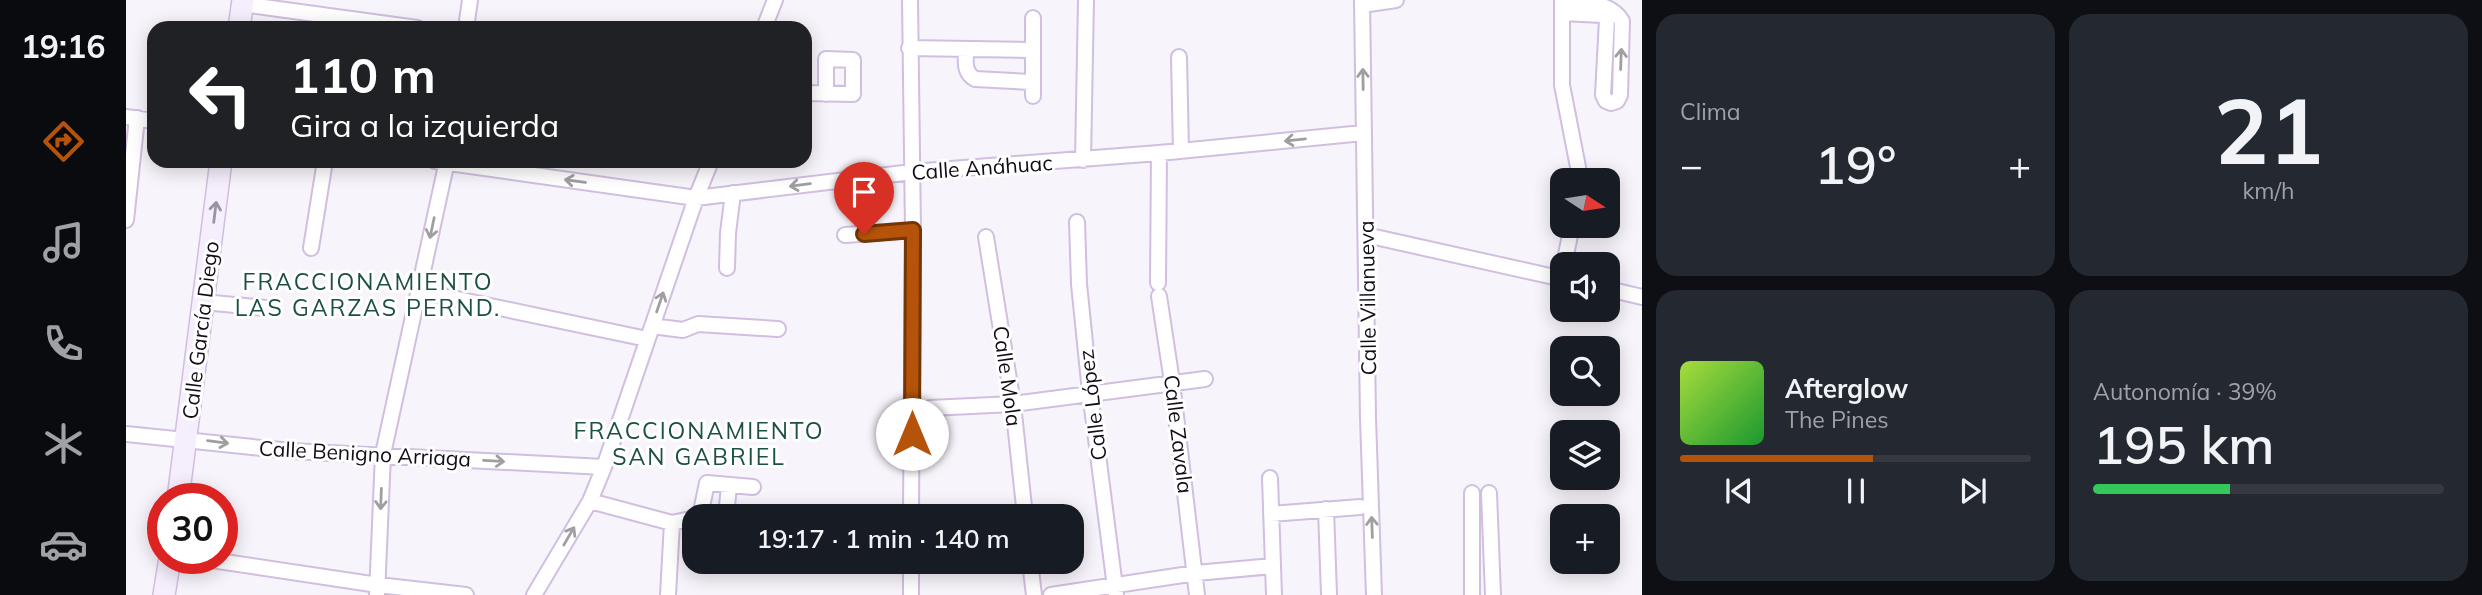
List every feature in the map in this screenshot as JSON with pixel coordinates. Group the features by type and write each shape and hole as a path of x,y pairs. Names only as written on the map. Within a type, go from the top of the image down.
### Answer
{"street":[{"path":"467,21 470,0"},
{"path":"767,21 775,0"},
{"path":"910,0 913,230 911,504"},
{"path":"1083,160 1086,0"},
{"path":"1362,2 1396,0"},
{"path":"240,21 242,2 370,21"},
{"name":"Calle Villanueva","path":"1362,2 1368,418 1374,595"},
{"path":"1578,168 1562,85 1562,5 1602,5 1622,21 1620,95 1617,101 1611,103 1606,101 1603,95 1612,15"},
{"path":"966,49 965,69 969,76 1033,89 1033,19"},
{"path":"909,48 1032,50"},
{"path":"1179,58 1181,151"},
{"path":"812,93 826,94"},
{"path":"126,220 131,118"},
{"name":"Calle Anáhuac","path":"485,168 696,198 912,172 1083,160 1363,133"},
{"name":"Calle Zavala","path":"1159,153 1159,289 1197,595"},
{"name":"Calle García Diego","path":"180,483 221,168"},
{"path":"311,248 324,168"},
{"path":"378,590 383,454 442,168"},
{"path":"534,595 590,501 604,467 708,168"},
{"path":"727,268 733,193"},
{"name":"Calle López","path":"1077,222 1079,284 1090,392 1116,591"},
{"path":"845,235 913,230"},
{"path":"1366,235 1550,271"},
{"name":"Calle Mola","path":"986,237 1013,404 1024,504"},
{"path":"418,291 649,332 683,330 698,324 778,329"},
{"path":"1620,292 1642,297"},
{"path":"203,302 266,308"},
{"path":"930,408 1013,404 1205,379"},
{"name":"Calle Benigno Arriaga","path":"126,434 291,451 604,467"},
{"path":"1270,478 1274,595"},
{"path":"703,504 707,483 753,487"},
{"path":"727,504 729,486"},
{"path":"1472,493 1472,595"},
{"path":"1480,595 1493,595 1489,493"},
{"path":"590,501 672,523 682,521"},
{"path":"1271,514 1360,507"},
{"path":"1326,509 1329,595"},
{"path":"668,595 672,523"},
{"path":"238,565 378,590 466,595"},
{"path":"1051,595 1116,591 1196,573 1273,566"},
{"path":"164,595 167,574"},
{"path":"911,574 911,595"},
{"path":"1031,574 1034,595"}],"district":[{"name":"FRACCIONAMIENTO LAS GARZAS PERND.","path":"368,294"},
{"name":"FRACCIONAMIENTO SAN GABRIEL","path":"699,443"}],"route":[{"path":"864,234 913,230 912,434"}]}
